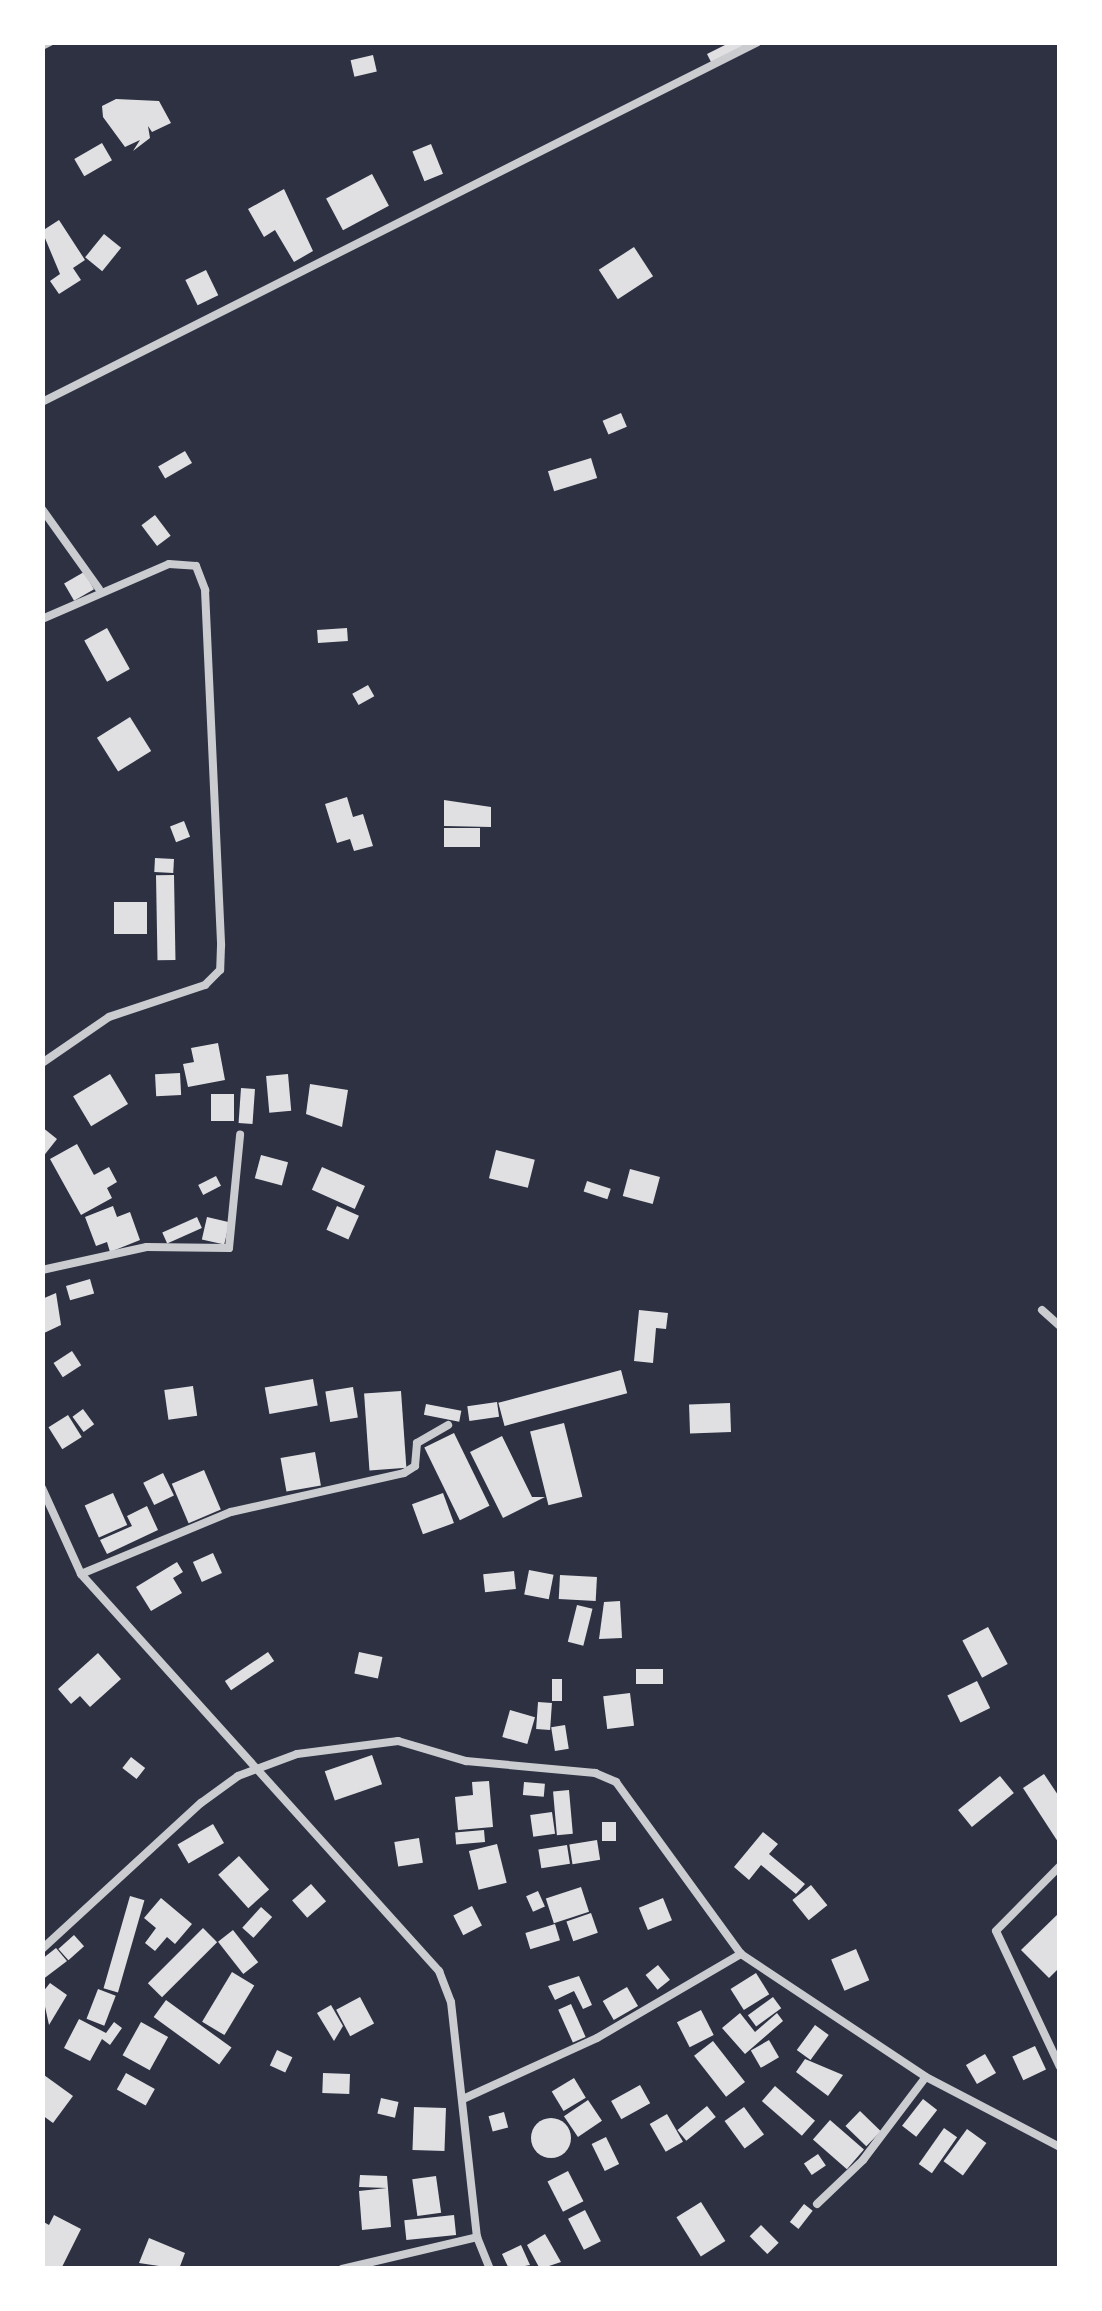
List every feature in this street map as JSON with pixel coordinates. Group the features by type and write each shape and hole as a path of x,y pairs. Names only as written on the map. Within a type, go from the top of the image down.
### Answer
{"street":[{"path":"42,46 50,42"},
{"path":"42,402 758,42"},
{"path":"42,509 99,589"},
{"path":"42,619 99,589 169,564 196,566 205,590 220,970 184,997 109,1017 42,1063"},
{"path":"42,1270 147,1247 229,1248 240,1135"},
{"path":"1042,1310 1060,1326"},
{"path":"81,1574 231,1512 404,1472 416,1466 417,1443 448,1425"},
{"path":"42,1488 46,1513 81,1574 440,1971 463,2099 477,2237 490,2269"},
{"path":"42,1949 201,1803 256,1769 340,1744 398,1741 466,1761 607,1777 742,1954 926,2078 1060,2147"},
{"path":"1060,1866 996,1931 1060,2067"},
{"path":"463,2099 597,2038 742,1954"},
{"path":"818,2204 863,2160 926,2078"},
{"path":"342,2269 477,2237"}],"building":[{"path":"731,42 746,46 711,62 707,54"},
{"path":"373,55 377,72 354,77 351,60"},
{"path":"116,99 159,101 171,123 152,132 148,126 150,138 133,151 140,140 125,147 103,117 102,106"},
{"path":"102,143 112,160 84,176 74,159"},
{"path":"431,144 443,174 424,181 412,151"},
{"path":"372,174 389,206 343,230 326,198"},
{"path":"284,189 313,251 294,262 275,230 264,237 248,209"},
{"path":"59,220 85,260 73,268 81,280 59,294 50,281 60,274 42,231"},
{"path":"104,234 121,248 102,271 85,257"},
{"path":"634,247 653,276 618,299 599,270"},
{"path":"206,270 218,295 198,305 185,280"},
{"path":"621,413 627,427 608,435 603,421"},
{"path":"185,451 192,463 165,479 158,466"},
{"path":"591,458 597,478 554,491 548,471"},
{"path":"155,515 171,536 157,546 141,525"},
{"path":"84,572 94,589 74,601 64,584"},
{"path":"107,628 130,669 107,682 84,641"},
{"path":"347,628 348,641 318,643 317,630"},
{"path":"368,685 374,696 359,705 352,694"},
{"path":"130,717 151,751 118,772 97,738"},
{"path":"347,797 353,817 363,814 373,846 354,851 350,839 337,843 325,804"},
{"path":"444,800 491,807 491,827 444,826"},
{"path":"184,821 190,837 176,842 170,826"},
{"path":"444,828 480,828 480,847 444,847"},
{"path":"155,858 174,859 173,873 154,872"},
{"path":"156,875 174,875 175,960 157,960"},
{"path":"114,902 147,902 147,934 114,934"},
{"path":"218,1043 225,1080 188,1087 183,1064 194,1062 191,1048"},
{"path":"180,1073 181,1095 156,1096 155,1074"},
{"path":"110,1074 128,1104 91,1126 73,1096"},
{"path":"288,1074 291,1111 269,1113 266,1076"},
{"path":"310,1084 348,1090 342,1127 306,1114"},
{"path":"241,1088 255,1089 253,1124 239,1123"},
{"path":"211,1094 234,1094 234,1121 211,1121"},
{"path":"42,1127 57,1139 42,1158"},
{"path":"77,1144 94,1175 109,1167 117,1182 107,1188 112,1198 81,1215 50,1159"},
{"path":"496,1150 535,1160 528,1188 489,1178"},
{"path":"261,1155 288,1162 282,1185 255,1178"},
{"path":"322,1167 365,1186 355,1209 312,1190"},
{"path":"630,1169 660,1177 653,1204 623,1196"},
{"path":"216,1176 221,1186 203,1195 198,1185"},
{"path":"587,1181 611,1189 607,1199 584,1191"},
{"path":"113,1206 117,1217 130,1212 140,1240 110,1252 107,1242 96,1246 85,1217"},
{"path":"337,1206 359,1216 348,1240 326,1230"},
{"path":"197,1217 202,1228 167,1243 162,1232"},
{"path":"207,1217 229,1222 224,1245 202,1239"},
{"path":"90,1279 94,1293 70,1300 66,1286"},
{"path":"56,1293 61,1325 42,1334 42,1299"},
{"path":"639,1310 668,1313 666,1329 656,1328 653,1363 634,1361"},
{"path":"72,1351 81,1365 63,1377 54,1363"},
{"path":"621,1370 627,1393 505,1426 498,1403"},
{"path":"313,1379 318,1406 269,1414 265,1388"},
{"path":"193,1386 197,1416 168,1420 164,1390"},
{"path":"353,1387 358,1418 330,1422 325,1391"},
{"path":"401,1391 406,1468 369,1470 364,1394"},
{"path":"497,1402 499,1417 469,1421 467,1406"},
{"path":"730,1403 731,1432 690,1433 689,1404"},
{"path":"426,1404 461,1411 459,1422 424,1415"},
{"path":"83,1409 94,1424 84,1432 72,1417"},
{"path":"68,1415 82,1437 62,1449 48,1427"},
{"path":"564,1423 582,1497 548,1505 530,1431"},
{"path":"454,1433 490,1506 460,1520 424,1447"},
{"path":"502,1436 532,1497 545,1497 503,1518 470,1452"},
{"path":"315,1452 321,1485 286,1492 281,1458"},
{"path":"204,1470 221,1510 189,1523 172,1484"},
{"path":"163,1473 174,1495 154,1505 143,1483"},
{"path":"113,1493 127,1525 99,1538 85,1506"},
{"path":"443,1493 454,1523 423,1534 412,1504"},
{"path":"147,1506 158,1530 107,1554 100,1540 132,1526 127,1516"},
{"path":"213,1553 222,1573 202,1582 193,1562"},
{"path":"177,1562 183,1572 173,1578 182,1593 151,1611 136,1587"},
{"path":"529,1570 554,1575 549,1599 524,1595"},
{"path":"514,1571 516,1589 485,1592 483,1574"},
{"path":"560,1575 597,1577 596,1601 559,1599"},
{"path":"620,1601 622,1638 599,1639 604,1602"},
{"path":"577,1605 593,1609 583,1646 568,1642"},
{"path":"988,1627 1008,1664 982,1678 962,1641"},
{"path":"268,1652 274,1661 231,1690 225,1681"},
{"path":"359,1652 382,1657 378,1679 354,1674"},
{"path":"98,1653 121,1679 90,1707 80,1696 71,1704 58,1689"},
{"path":"636,1669 663,1669 663,1684 636,1684"},
{"path":"552,1679 562,1679 562,1701 552,1701"},
{"path":"977,1681 990,1708 960,1722 947,1695"},
{"path":"630,1693 634,1726 607,1729 603,1696"},
{"path":"538,1702 552,1703 550,1730 536,1729"},
{"path":"510,1710 535,1717 527,1744 502,1737"},
{"path":"565,1725 569,1749 555,1751 551,1727"},
{"path":"372,1755 382,1784 335,1801 325,1771"},
{"path":"131,1757 145,1768 137,1779 122,1768"},
{"path":"1044,1774 1060,1798 1060,1845 1023,1788"},
{"path":"1000,1776 1014,1793 972,1827 958,1810"},
{"path":"489,1781 493,1827 458,1830 455,1797 473,1795 472,1782"},
{"path":"524,1782 545,1784 544,1797 523,1795"},
{"path":"569,1790 573,1834 557,1835 553,1791"},
{"path":"552,1812 555,1834 533,1837 530,1815"},
{"path":"602,1822 616,1822 616,1841 602,1841"},
{"path":"213,1824 224,1843 188,1864 177,1844"},
{"path":"484,1830 485,1842 456,1844 455,1833"},
{"path":"763,1832 778,1844 769,1854 805,1884 796,1894 761,1865 749,1880 734,1867"},
{"path":"419,1838 423,1863 398,1867 394,1842"},
{"path":"597,1840 600,1860 572,1864 569,1844"},
{"path":"497,1844 507,1883 479,1890 469,1851"},
{"path":"567,1845 570,1864 541,1868 538,1850"},
{"path":"239,1856 269,1889 248,1908 218,1875"},
{"path":"311,1884 326,1901 307,1918 292,1900"},
{"path":"811,1885 827,1905 809,1920 792,1900"},
{"path":"581,1887 589,1912 554,1923 546,1898"},
{"path":"538,1891 545,1907 533,1912 526,1896"},
{"path":"130,1896 144,1900 118,1992 104,1988"},
{"path":"161,1898 192,1924 175,1944 167,1937 155,1951 145,1943 156,1928 144,1918"},
{"path":"663,1898 672,1920 648,1930 639,1908"},
{"path":"472,1906 482,1926 463,1935 453,1916"},
{"path":"261,1907 272,1917 253,1938 242,1928"},
{"path":"1060,1912 1060,1967 1049,1978 1021,1950"},
{"path":"591,1913 598,1933 573,1941 566,1921"},
{"path":"555,1924 560,1940 530,1949 525,1933"},
{"path":"203,1928 217,1942 162,1997 148,1983"},
{"path":"233,1930 258,1962 243,1974 218,1942"},
{"path":"74,1935 84,1946 68,1960 58,1949"},
{"path":"56,1948 67,1961 42,1980 42,1959"},
{"path":"856,1949 869,1980 844,1991 831,1960"},
{"path":"658,1965 670,1980 658,1990 646,1975"},
{"path":"232,1972 254,1985 224,2035 202,2022"},
{"path":"756,1973 769,1994 744,2010 731,1989"},
{"path":"579,1976 592,2005 583,2009 574,1991 555,2000 548,1986"},
{"path":"50,1983 67,1995 49,2025 42,1993"},
{"path":"627,1987 638,2006 614,2020 603,2001"},
{"path":"98,1989 116,1996 104,2026 87,2019"},
{"path":"360,1997 374,2023 350,2036 336,2010"},
{"path":"773,1997 781,2008 756,2027 748,2015"},
{"path":"166,2000 232,2048 219,2065 154,2017"},
{"path":"571,2004 586,2037 573,2043 558,2010"},
{"path":"331,2005 343,2026 334,2041 317,2013"},
{"path":"701,2010 714,2035 690,2047 677,2022"},
{"path":"740,2013 755,2032 777,2013 783,2021 745,2054 722,2028"},
{"path":"79,2019 106,2033 114,2022 122,2028 110,2045 102,2039 90,2061 64,2048"},
{"path":"141,2022 168,2037 150,2070 123,2055"},
{"path":"815,2025 829,2035 811,2060 797,2050"},
{"path":"769,2040 779,2057 761,2068 751,2050"},
{"path":"713,2041 745,2082 726,2097 694,2056"},
{"path":"1035,2046 1046,2070 1023,2080 1012,2057"},
{"path":"277,2050 292,2057 285,2073 270,2065"},
{"path":"985,2054 996,2073 977,2084 966,2065"},
{"path":"805,2059 843,2075 828,2096 796,2072"},
{"path":"126,2073 155,2089 146,2106 117,2090"},
{"path":"323,2073 350,2074 349,2094 322,2093"},
{"path":"44,2075 73,2096 53,2123 42,2115"},
{"path":"574,2078 586,2098 564,2111 552,2091"},
{"path":"640,2085 650,2103 621,2119 611,2101"},
{"path":"775,2086 815,2121 802,2136 762,2101"},
{"path":"381,2098 399,2102 395,2118 377,2114"},
{"path":"923,2099 937,2110 916,2137 902,2126"},
{"path":"588,2100 602,2121 578,2137 564,2116"},
{"path":"707,2106 716,2117 686,2141 677,2130"},
{"path":"414,2107 446,2108 444,2151 412,2150"},
{"path":"744,2107 764,2135 745,2149 725,2121"},
{"path":"860,2111 881,2131 866,2146 845,2126"},
{"path":"504,2112 508,2127 493,2132 489,2116"},
{"path":"667,2114 683,2142 666,2152 650,2124"},
{"path":"551,2118 565,2124 571,2138 565,2152 551,2158 537,2152 531,2138 537,2124"},
{"path":"830,2120 864,2150 847,2169 813,2140"},
{"path":"944,2128 957,2137 932,2173 919,2164"},
{"path":"967,2129 986,2143 963,2175 943,2161"},
{"path":"606,2137 619,2164 605,2171 592,2144"},
{"path":"818,2154 826,2166 812,2175 804,2164"},
{"path":"568,2171 583,2201 563,2212 548,2181"},
{"path":"360,2175 387,2176 391,2227 362,2230 359,2191 387,2188 359,2187"},
{"path":"436,2176 441,2213 417,2216 412,2179"},
{"path":"701,2202 725,2241 701,2256 676,2217"},
{"path":"804,2204 813,2211 799,2229 790,2222"},
{"path":"585,2210 601,2241 584,2250 568,2219"},
{"path":"54,2215 81,2229 61,2269 42,2269 42,2221 49,2225"},
{"path":"454,2215 456,2235 406,2240 404,2220"},
{"path":"761,2225 779,2243 767,2254 750,2236"},
{"path":"545,2234 561,2262 540,2269 527,2245"},
{"path":"149,2238 185,2253 179,2269 139,2263"},
{"path":"521,2245 530,2265 509,2269 502,2254"}]}
